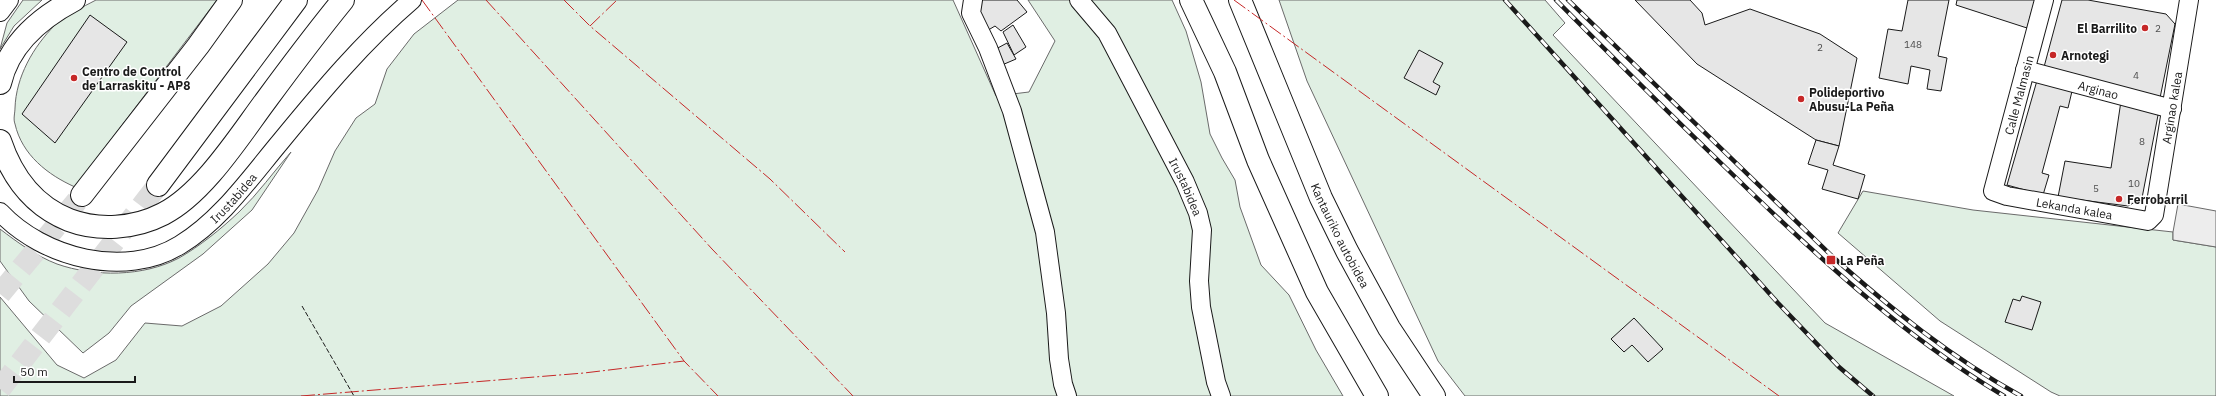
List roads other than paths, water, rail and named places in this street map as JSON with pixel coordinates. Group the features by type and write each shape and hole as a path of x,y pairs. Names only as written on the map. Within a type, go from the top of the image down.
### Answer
{"highway":[{"path":"0,83 4,66 21,40 39,22 74,0"},
{"path":"82,195 198,46 231,0"},
{"path":"198,46 239,0"},
{"path":"158,185 296,0"},
{"path":"230,88 308,0"},
{"path":"0,141 7,162 26,191 53,213 83,225 111,228 139,223 162,215 179,204 210,174 343,0"},
{"path":"1191,0 1224,72 1258,160 1317,292 1377,396"},
{"path":"1208,0 1224,72"},
{"path":"1240,0 1267,65"},
{"path":"1254,0 1267,65"},
{"name":"Kantauriko autobidea","path":"1267,65 1321,198 1347,251 1389,328 1434,396"}],"street":[{"path":"0,12 9,0"},
{"name":"Irustabidea","path":"0,212 28,236 57,250 88,259 120,262 150,258 179,246 201,231 228,204 345,63 412,0"},
{"path":"973,0 971,13 988,48 1012,111 1045,232 1056,313 1059,359 1063,384 1068,396"},
{"name":"Irustabidea","path":"1079,0 1107,32 1185,182 1198,213 1202,230 1199,281 1201,307 1216,382 1221,396"},
{"name":"Calle Malmasin","path":"1993,191 2044,0"},
{"name":"Arginao kalea","path":"2154,215 2189,0"},
{"name":"Arginao","path":"2025,70 2172,109"},
{"name":"Lekanda kalea","path":"1993,191 2007,196 2148,221 2154,215"}],"tunnel":[{"path":"0,389 158,185"},
{"path":"0,294 82,195"}],"railway":[{"path":"1505,0 1778,303 1839,367 1873,396"},
{"path":"1556,0 1619,64 1824,261 1893,319 1966,372 2004,396"},
{"path":"1568,0 1833,257 1923,332 1971,366 2021,396"}],"place":[{"name":"El Barrilito","path":"2145,28"},
{"name":"Arnotegi","path":"2053,55"},
{"name":"Centro de Control de Larraskitu - AP8","path":"74,78"},
{"name":"Polideportivo Abusu-La Peña","path":"1801,99"},
{"name":"Ferrobarril","path":"2119,199"},
{"name":"La Peña","path":"1831,260"}]}
